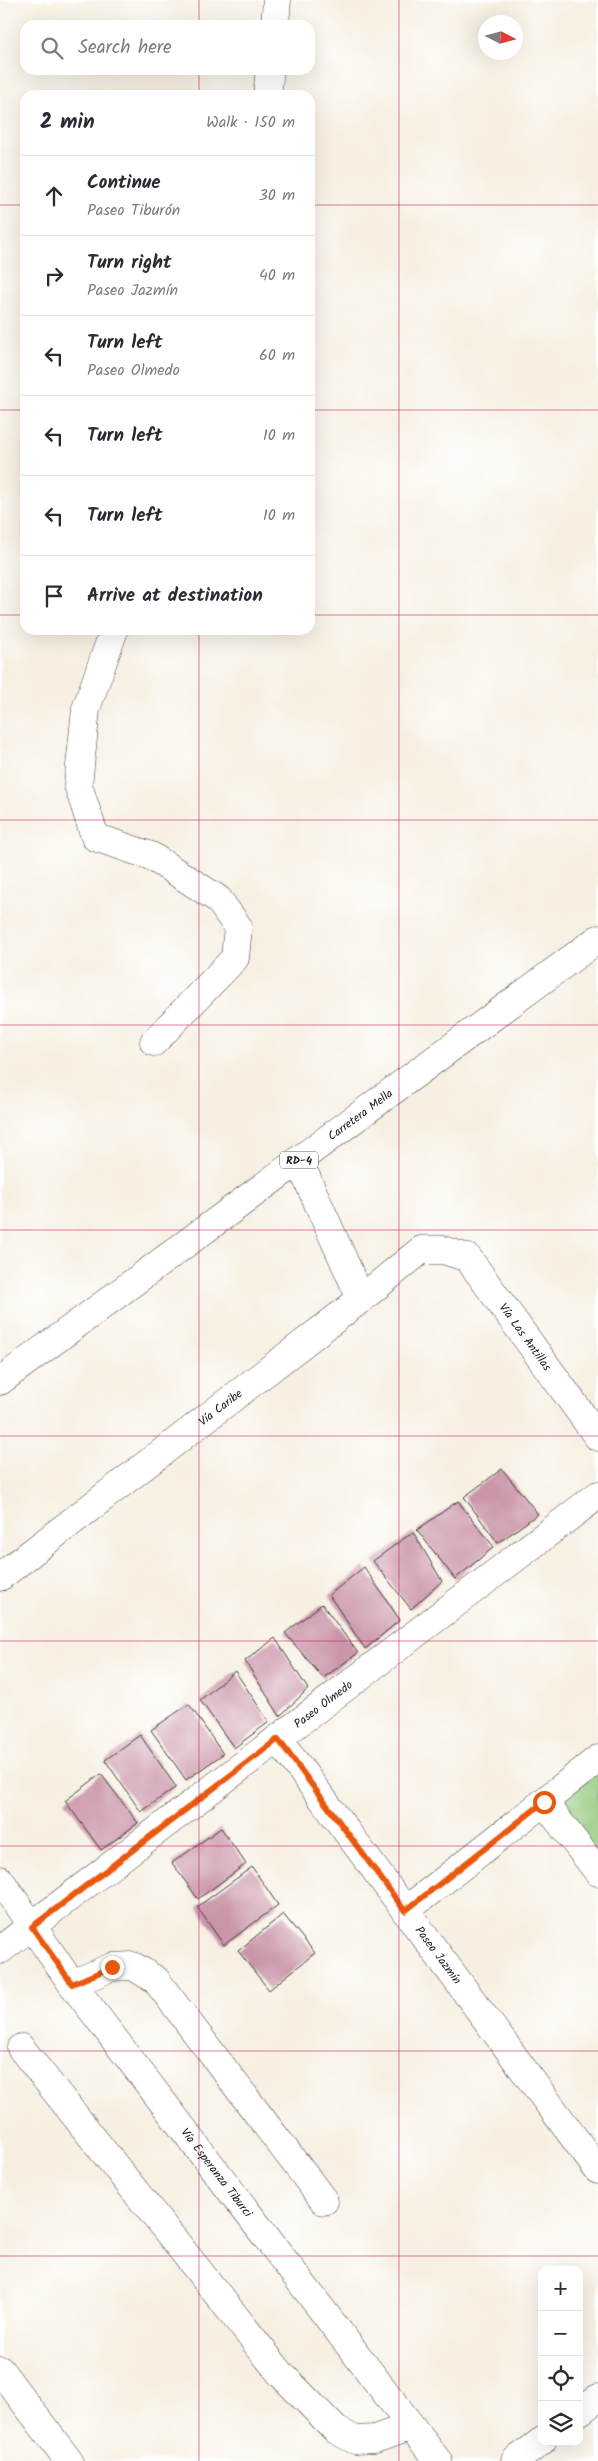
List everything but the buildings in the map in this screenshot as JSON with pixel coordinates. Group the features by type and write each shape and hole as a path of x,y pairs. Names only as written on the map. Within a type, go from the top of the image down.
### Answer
{"street":[{"path":"275,20 277,0"},
{"path":"268,90 269,75"},
{"path":"112,635 86,709 78,785 95,837 151,856 218,899 238,926 235,958 154,1042"},
{"name":"Carretera Mella","path":"0,1380 598,939"},
{"path":"299,1161 361,1299"},
{"name":"Vía Caribe","path":"0,1577 361,1299 421,1250 443,1250"},
{"name":"Vía Las Antillas","path":"443,1250 468,1258 598,1437"},
{"name":"Paseo Olmedo","path":"0,1950 598,1495"},
{"name":"Paseo Jazmín","path":"278,1739 405,1911 595,2160"},
{"path":"405,1911 598,1759"},
{"path":"544,1802 598,1872"},
{"name":"Vía Esperanza Tiburci","path":"0,1880 72,1984 438,2461"},
{"path":"72,1984 112,1967 133,1966 156,1980 324,2201"},
{"path":"21,2048 281,2374 336,2430 355,2440 376,2439 410,2426"},
{"path":"0,2370 69,2461"},
{"path":"583,2409 598,2398"},
{"path":"515,2461 538,2444"}],"green space":[{"path":"598,1759 598,1872 544,1802"}],"route":[{"path":"112,1967 72,1984 32,1927 278,1739 405,1911 544,1802"}]}
